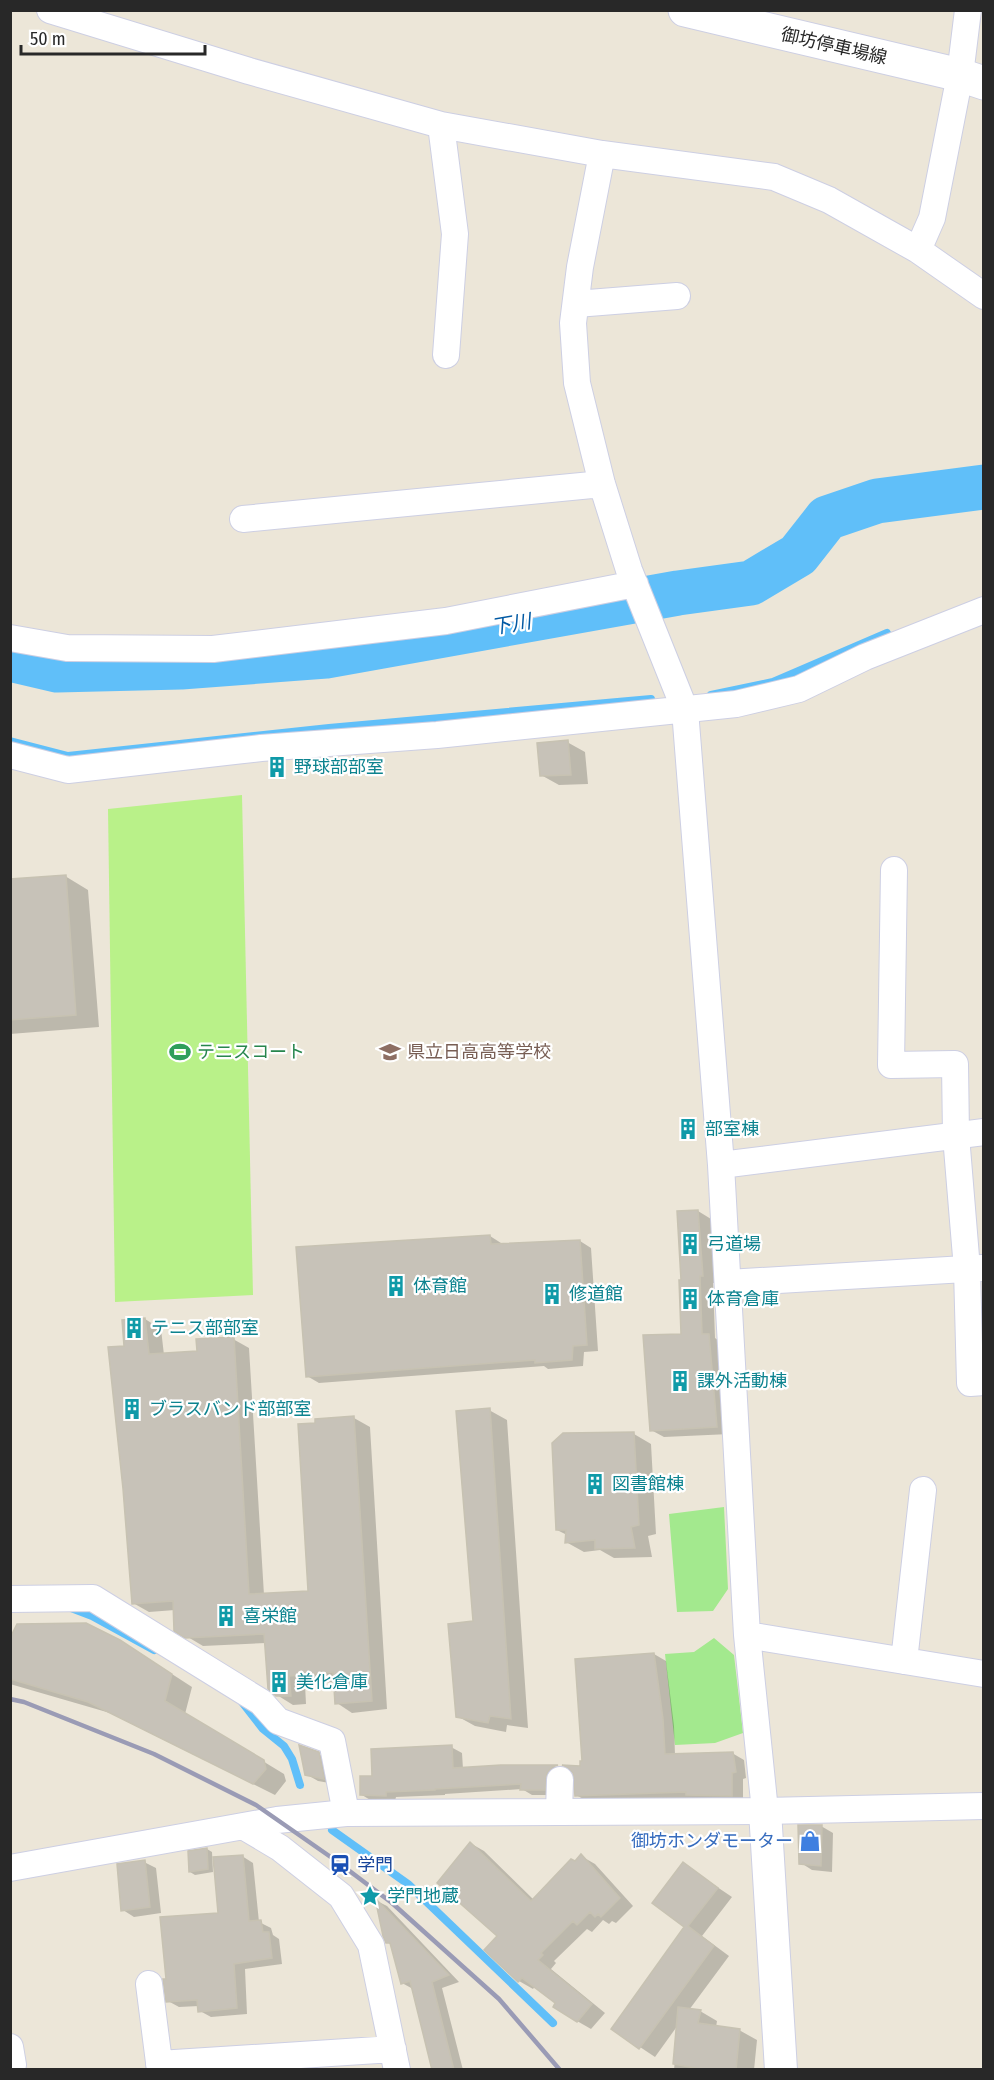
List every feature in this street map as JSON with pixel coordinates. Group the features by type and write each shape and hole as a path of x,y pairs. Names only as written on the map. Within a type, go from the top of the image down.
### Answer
{"main road":[{"name":"御坊停車場線","path":"685,10 972,79"}],"street":[{"path":"50,10 249,71 441,125 602,154 774,177 829,201 918,250 984,296"},
{"path":"918,250 932,218 972,79 968,10"},
{"path":"441,125 455,234 446,355"},
{"path":"602,154 580,267 573,323 577,382 602,484 635,584 685,710 721,1165 747,1635 765,1811 781,2070"},
{"path":"576,304 678,296"},
{"path":"243,519 602,484"},
{"path":"10,638 67,648 213,649 446,621 635,584"},
{"path":"10,755 68,770 261,748 437,735 736,704 799,689 865,657 984,610"},
{"path":"894,870 891,1065 955,1064 956,1136 975,1268 970,1383 984,1382"},
{"path":"721,1165 984,1132"},
{"path":"728,1282 975,1268"},
{"path":"904,1661 922,1490"},
{"path":"10,1599 93,1598 261,1702 278,1721 332,1741 346,1813"},
{"path":"747,1635 984,1674"},
{"path":"559,1812 560,1780"},
{"path":"10,1868 277,1820 346,1813 765,1811 984,1806"},
{"path":"149,1984 160,2067 395,2059 371,1945 341,1896 280,1848 243,1826"}],"green space":[{"name":"テニスコート","path":"242,795 253,1295 115,1302 108,809"},
{"path":"724,1507 728,1589 713,1611 677,1612 669,1514"},
{"path":"714,1638 734,1655 743,1733 715,1743 675,1745 665,1654 694,1652"}],"building":[{"path":"568,740 571,775 540,776 537,743"},
{"path":"66,875 76,1015 10,1020 10,879"},
{"name":"課外活動棟","path":"698,1210 703,1276 700,1276 702,1334 709,1334 717,1427 650,1431 643,1335 681,1334 677,1211"},
{"name":"体育館","path":"490,1235 491,1244 580,1240 587,1345 573,1346 572,1360 535,1363 535,1360 306,1377 296,1247"},
{"path":"145,1318 149,1354 197,1351 196,1339 234,1337 249,1594 308,1591 298,1424 315,1423 315,1419 354,1416 372,1701 335,1704 333,1672 289,1676 291,1696 276,1696 268,1689 264,1634 185,1638 174,1631 173,1601 132,1604 108,1347 124,1346 122,1320"},
{"path":"490,1408 511,1719 490,1716 488,1723 456,1717 448,1624 473,1621 456,1411"},
{"name":"図書館棟","path":"634,1432 639,1525 631,1527 635,1548 595,1549 595,1540 565,1543 566,1530 556,1530 552,1443 563,1433"},
{"path":"86,1623 120,1640 172,1674 165,1701 264,1760 266,1769 253,1784 88,1702 10,1679 10,1638 17,1624"},
{"path":"654,1653 663,1719 665,1754 733,1752 736,1772 732,1773 732,1796 686,1795 686,1792 575,1796 573,1773 562,1765 580,1766 580,1761 582,1761 575,1659"},
{"path":"299,1745 319,1752 324,1779 305,1775"},
{"path":"452,1745 453,1768 558,1765 552,1767 547,1773 545,1790 520,1790 521,1784 386,1792 386,1796 360,1795 360,1776 372,1776 371,1749"},
{"name":"御坊ホンダモーター","path":"798,1825 822,1825 821,1866 799,1864"},
{"path":"470,1842 531,1901 571,1859 575,1861 581,1854 620,1898 601,1917 598,1914 595,1917 590,1912 577,1925 573,1921 541,1953 543,1955 538,1960 592,2004 577,2022 553,2007 555,2003 522,1978 518,1982 484,1950 497,1936 437,1883"},
{"path":"207,1848 208,1869 189,1872 188,1851"},
{"path":"243,1855 249,1921 261,1920 263,1932 269,1932 272,1958 234,1964 237,2008 198,2012 197,2000 166,2002 160,1917 218,1913 213,1857"},
{"path":"145,1860 150,1907 121,1911 117,1864"},
{"path":"683,1862 718,1888 688,1926 714,1946 639,2049 611,2029 684,1927 652,1903"},
{"path":"375,1898 449,1975 432,1982 454,2070 432,2070 410,1981 401,1984 390,1943 386,1943 383,1936"},
{"path":"678,2007 701,2010 698,2023 740,2029 736,2070 705,2070 673,2064"}],"waterway":[{"name":"下川","path":"10,659 57,670 181,667 326,656 678,593 751,583 798,555 827,518 877,501 984,487"},
{"path":"711,695 773,682 887,633"},
{"path":"10,741 68,756 329,728 651,699"},
{"path":"71,1608 92,1616 154,1650"},
{"path":"242,1702 263,1729 284,1746 292,1759 300,1785"},
{"path":"332,1830 408,1884 553,2023"}],"railway":[{"path":"10,1699 24,1702 154,1754 256,1805 392,1903 499,1999 560,2070"}],"place":[{"name":"野球部部室","path":"277,767"},
{"name":"テニスコート","path":"180,1052"},
{"name":"県立日高高等学校","path":"390,1052"},
{"name":"部室棟","path":"688,1129"},
{"name":"弓道場","path":"690,1244"},
{"name":"体育館","path":"396,1286"},
{"name":"修道館","path":"552,1294"},
{"name":"体育倉庫","path":"690,1299"},
{"name":"テニス部部室","path":"134,1328"},
{"name":"課外活動棟","path":"680,1381"},
{"name":"ブラスバンド部部室","path":"132,1409"},
{"name":"図書館棟","path":"595,1484"},
{"name":"喜栄館","path":"226,1616"},
{"name":"美化倉庫","path":"279,1682"},
{"name":"御坊ホンダモーター","path":"810,1841"},
{"name":"学門","path":"340,1865"},
{"name":"学門地蔵","path":"370,1896"}]}
